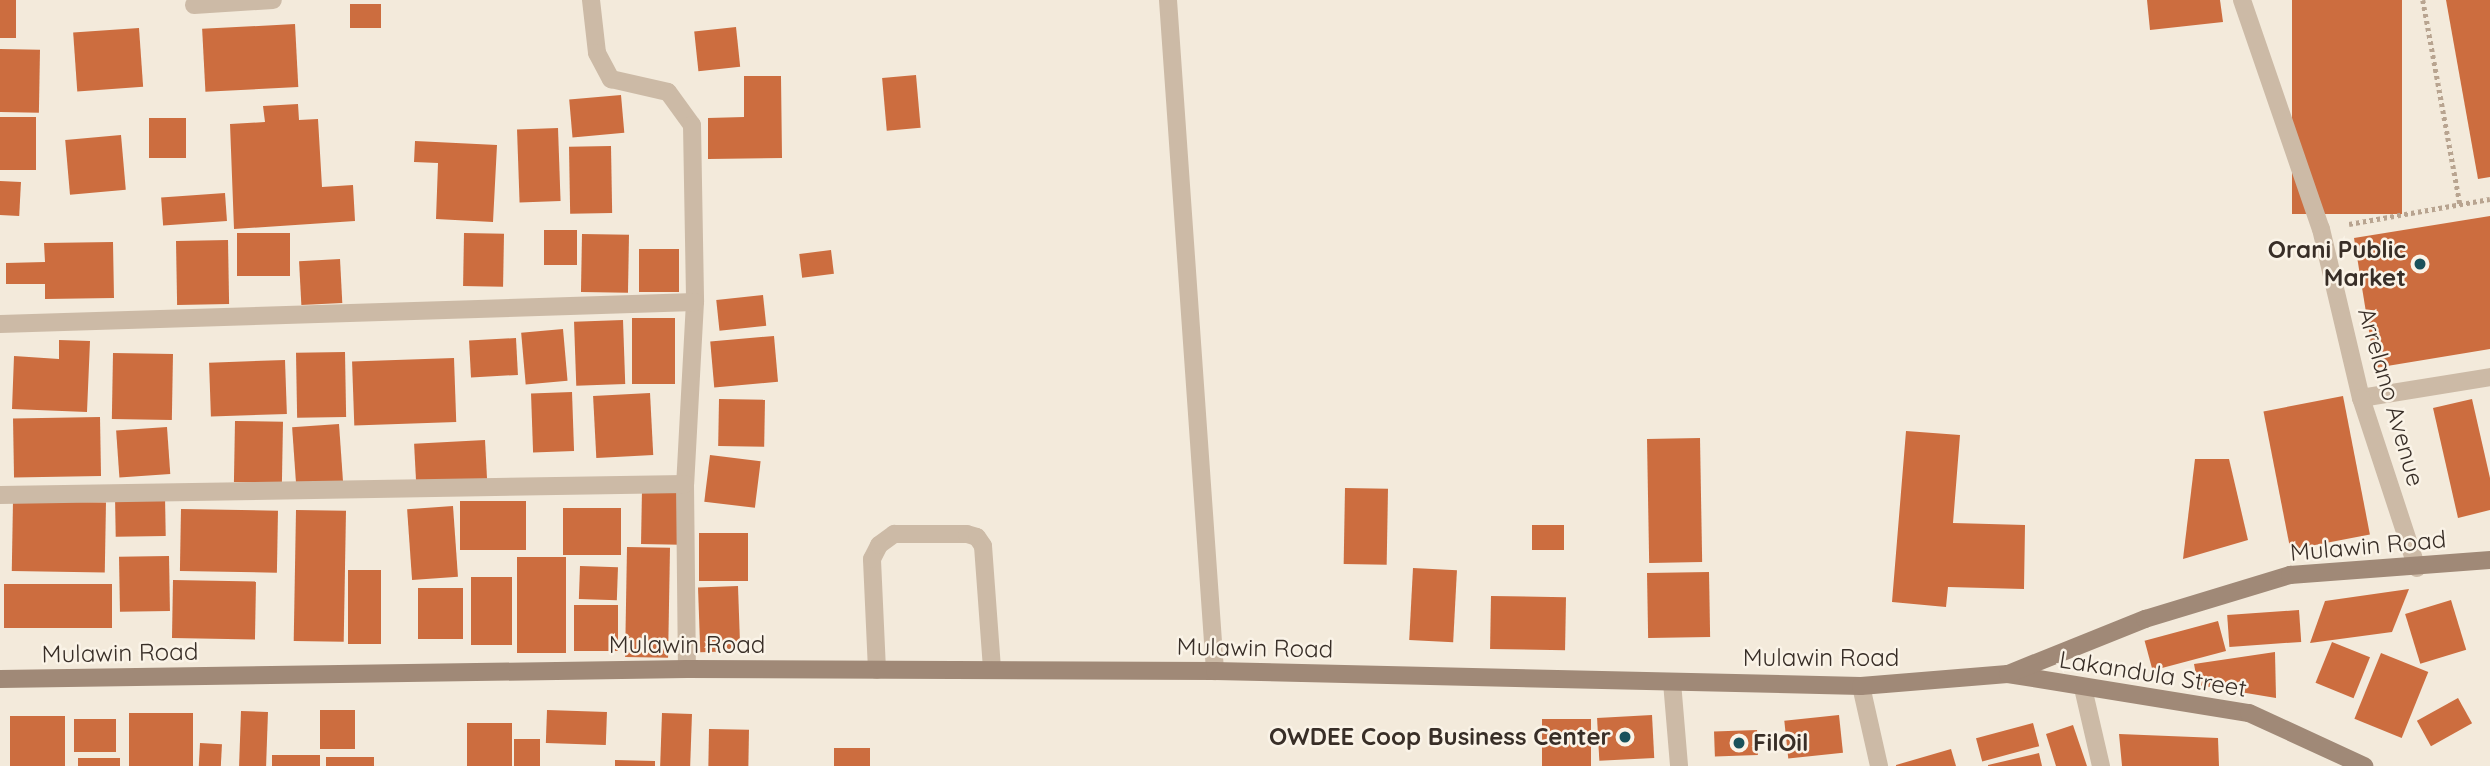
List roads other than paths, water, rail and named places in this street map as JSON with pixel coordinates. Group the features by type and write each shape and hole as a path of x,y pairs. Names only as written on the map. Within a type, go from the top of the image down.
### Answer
{"main road":[{"name":"Mulawin Road","path":"0,679 687,669 992,670 1214,671 1861,686 2008,674 2145,619 2290,575 2417,568 2490,560"},
{"name":"Lakandula Street","path":"2008,674 2249,713 2364,766"}],"street":[{"path":"194,5 273,0"},
{"path":"591,0 597,54 611,79 668,92 692,125 695,302 685,484 687,669"},
{"path":"1168,0 1214,671"},
{"name":"Arrelano Avenue","path":"2242,0 2320,229 2361,398 2417,568"},
{"path":"0,324 695,302"},
{"path":"2361,398 2490,377"},
{"path":"0,495 685,484"},
{"path":"877,670 872,559 878,545 894,534 967,534 977,537 983,546 992,670"},
{"path":"1672,682 1679,766"},
{"path":"1861,686 1879,766"},
{"path":"2082,688 2101,766"}],"place":[{"name":"Orani Public Market","path":"2420,264"},
{"name":"OWDEE Coop Business Center","path":"1625,737"},
{"name":"FilOil","path":"1739,743"}]}
